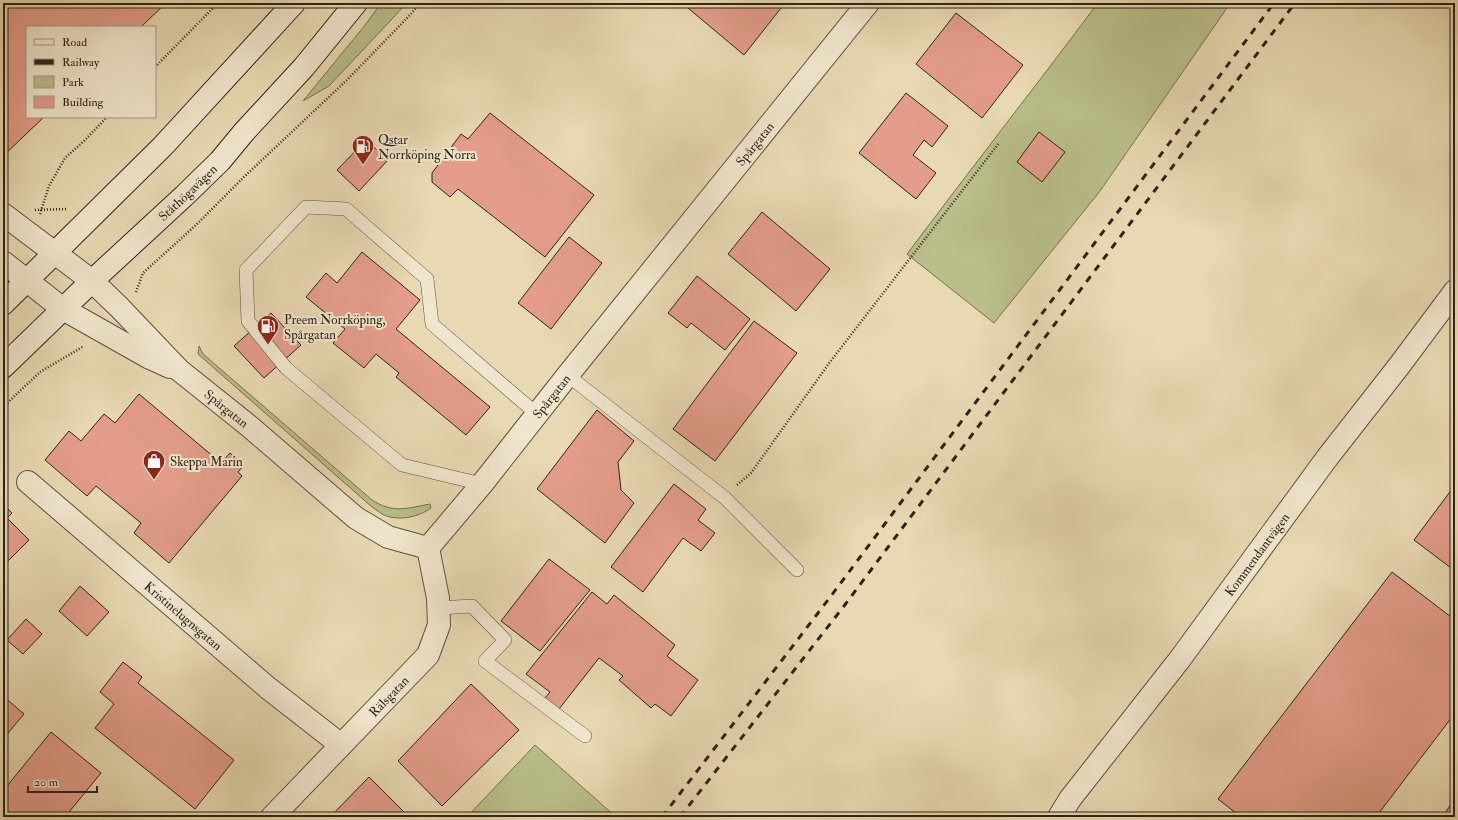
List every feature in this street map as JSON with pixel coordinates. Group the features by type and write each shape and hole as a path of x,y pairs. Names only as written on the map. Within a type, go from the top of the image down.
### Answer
{"street":[{"path":"3,304 163,146 294,3"},
{"name":"Ståthögavägen","path":"3,367 220,161 244,132 304,67 356,3"},
{"name":"Spårgatan","path":"3,214 92,281 179,370 250,426 356,518 388,537 428,548 538,415 567,376 868,3"},
{"name":"Spårgatan","path":"3,262 63,309 148,357 179,370"},
{"name":"Kommendantvägen","path":"1059,817 1070,799 1180,659 1327,458 1400,366 1455,291"},
{"name":"Kristinelugnsgatan","path":"28,482 268,688 341,745"},
{"name":"Rälsgatan","path":"272,817 428,655 439,625 438,608 428,548"}],"lane":[{"path":"482,484 402,465 286,368 248,321 246,270 306,207 346,209 427,279 432,324 538,415"},
{"path":"567,376 725,498 797,570"},
{"path":"438,608 472,606 505,640 485,661 585,736"}],"path":[{"path":"156,66 218,3"},
{"path":"120,308 137,291 143,273 196,225 245,176 347,80 420,3"},
{"path":"26,232 39,219 49,186 64,158 106,118"},
{"path":"725,498 751,473 834,356 999,143"},
{"path":"3,406 40,372 83,348 98,329"}],"green space":[{"path":"381,3 407,3 329,86 303,101 366,24"},
{"path":"1098,3 1221,3 1227,8 1100,191 994,323 907,254"},
{"path":"199,346 203,354 372,500 387,507 401,509 430,504 431,508 414,516 401,518 394,518 382,514 372,507 198,354"},
{"path":"535,745 616,817 467,817"}],"building":[{"path":"3,3 166,3 142,26 26,26 26,118 43,118 3,156"},
{"path":"682,3 785,3 744,55"},
{"path":"956,13 1023,65 982,118 916,64"},
{"path":"906,93 948,126 932,147 924,140 913,155 936,173 916,199 859,153"},
{"path":"490,113 594,195 545,257 458,189 450,197 432,182 432,173 461,134 468,139"},
{"path":"1039,132 1065,152 1042,182 1017,162"},
{"path":"366,140 388,160 359,191 337,170"},
{"path":"762,212 830,269 796,311 728,254"},
{"path":"569,237 602,263 551,329 518,303"},
{"path":"362,252 420,300 396,329 490,407 466,435 396,377 399,373 376,354 364,368 333,343 345,329 306,297 326,273 337,283"},
{"path":"697,276 750,319 725,350 691,323 687,328 668,313"},
{"path":"271,313 301,345 264,378 234,346"},
{"path":"754,321 797,353 715,461 673,429"},
{"name":"Skeppa Marin","path":"139,394 221,463 230,453 244,465 238,472 242,476 169,563 134,533 141,523 96,486 87,496 45,460 69,431 81,441 104,414 115,423"},
{"path":"597,410 634,441 618,462 621,490 634,503 605,543 537,489"},
{"path":"674,484 706,509 698,520 715,533 701,551 683,538 643,592 611,567"},
{"path":"1455,485 1455,571 1414,540"},
{"path":"3,504 12,513 7,518 29,540 3,566"},
{"path":"549,559 590,590 540,651 501,621"},
{"path":"1392,572 1455,620 1455,713 1376,817 1241,817 1218,799"},
{"path":"80,586 109,612 87,636 59,611"},
{"path":"592,592 607,604 614,595 675,645 667,656 698,680 671,716 655,704 651,708 619,680 623,676 599,658 559,709 545,698 550,692 526,674"},
{"path":"26,619 42,634 23,654 7,640"},
{"path":"123,662 142,677 138,683 234,760 195,809 95,728 114,704 100,692"},
{"path":"471,684 519,730 442,806 398,761"},
{"path":"3,696 24,714 3,739"},
{"path":"51,732 101,773 65,817 6,817 3,815 3,791"},
{"path":"369,777 409,817 330,817"},
{"path":"1455,799 1455,817 1442,817"}],"railway":[{"path":"662,817 831,596 1274,3"},
{"path":"680,817 844,606 1295,3"}],"place":[{"name":"Qstar Norrköping Norra","path":"363,166"},
{"name":"Preem Norrköping, Spårgatan","path":"268,346"},
{"name":"Skeppa Marin","path":"154,480"}]}
